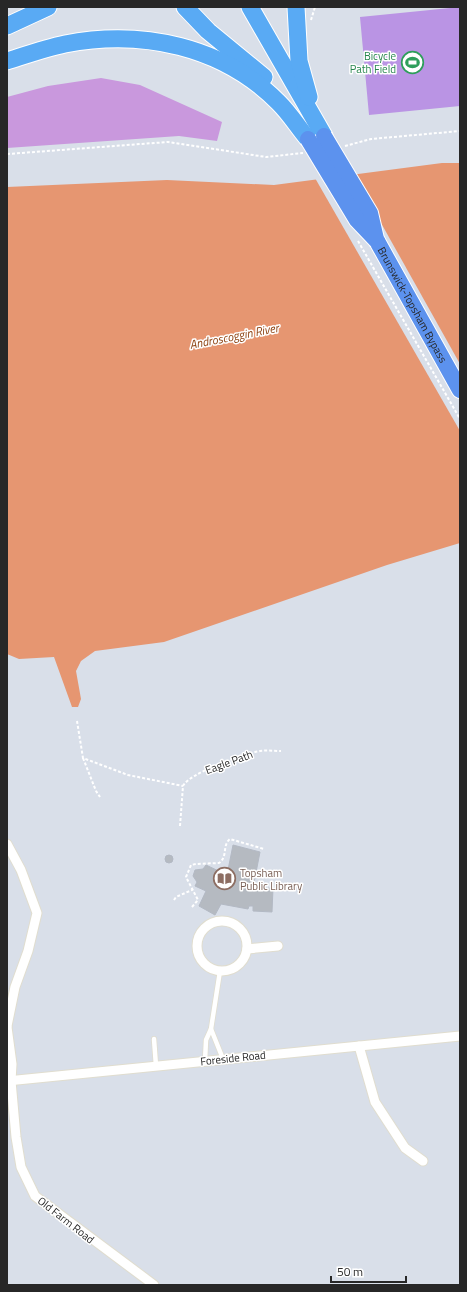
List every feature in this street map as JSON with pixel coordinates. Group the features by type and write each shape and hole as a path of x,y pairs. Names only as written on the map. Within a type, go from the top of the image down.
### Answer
{"highway":[{"path":"7,26 48,7"},
{"path":"185,7 208,31 260,73 282,95 306,125 308,146"},
{"path":"250,7 370,213 376,240"},
{"path":"296,7 297,43 302,77 324,136"},
{"path":"7,61 64,44 92,40 130,39 170,43 218,60 249,79 279,104 357,220 376,240"},
{"name":"Brunswick-Topsham Bypass","path":"376,240 460,390"}],"street":[{"name":"Old Farm Road","path":"7,844 21,870 37,912 28,951 15,987 7,1027 12,1064 9,1081 21,1167 35,1196 154,1285"},
{"path":"216,922 232,923 244,933 247,949 241,962 235,967 220,970 206,965 198,952 199,937 208,925 216,922"},
{"path":"247,949 278,946"},
{"path":"7,981 15,987"},
{"name":"Foreside Road","path":"9,1081 460,1036"},
{"path":"359,1046 375,1102 405,1148 423,1161"}],"lane":[{"path":"205,1061 206,1040 211,1029 220,970"},
{"path":"211,1029 223,1059"},
{"path":"154,1039 156,1066"}],"path":[{"path":"338,147 371,139 460,131"},
{"path":"7,154 168,142 266,157 308,146"},
{"path":"358,241 460,419"},
{"path":"77,720 83,758 96,791 100,797"},
{"name":"Eagle Path","path":"183,786 192,776 227,761 259,752 281,750"},
{"path":"83,758 128,775 183,786 180,826"},
{"path":"192,907 198,900 186,877 188,869 196,864 219,863 224,858 226,845 230,839 264,850"},
{"path":"174,900 176,897 192,890"}],"shaded area":[{"name":"Bicycle Path Field","path":"460,7 460,106 369,115 360,17"},
{"path":"101,78 140,85 222,122 217,141 179,136 7,148 7,97 48,86"}],"water":[{"name":"Androscoggin River","path":"442,163 460,163 460,543 387,565 164,642 95,651 81,661 76,671 81,699 78,707 72,707 54,657 19,659 7,654 7,187 167,180 274,185"}],"pier":[{"path":"353,173 460,364 460,431 315,178"}],"building":[{"name":"Topsham Public Library","path":"233,845 260,852 253,888 273,888 272,912 253,911 253,906 249,906 248,909 221,904 215,915 199,906 206,891 195,886 197,882 193,876 195,870 203,869 206,865 227,875"},
{"path":"167,855 171,855 173,859 171,863 167,863 165,861 165,857"}],"place":[{"name":"Bicycle Path Field","path":"412,62"},
{"name":"Topsham Public Library","path":"225,879"}]}
